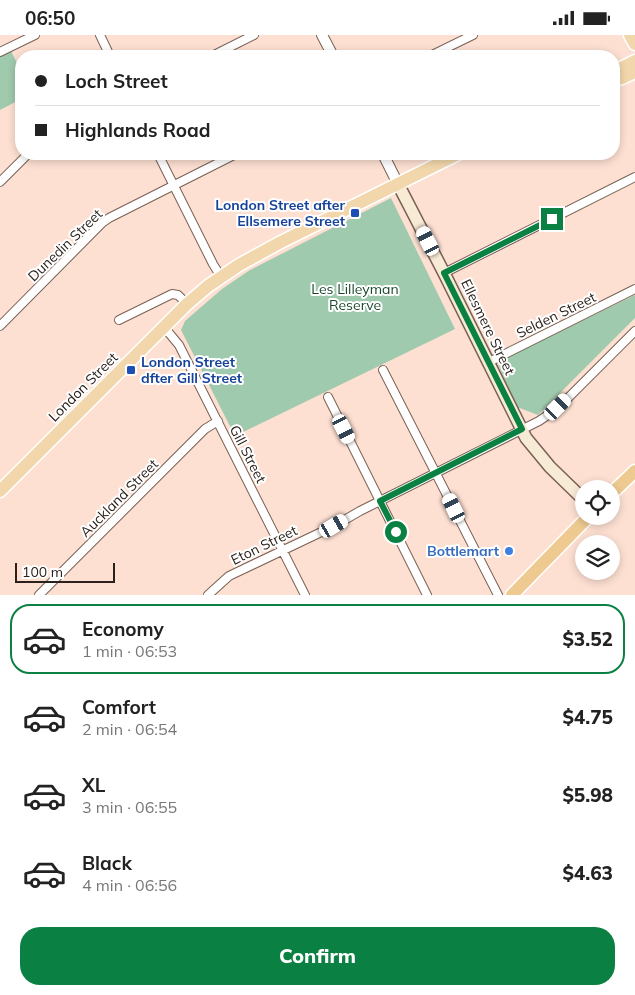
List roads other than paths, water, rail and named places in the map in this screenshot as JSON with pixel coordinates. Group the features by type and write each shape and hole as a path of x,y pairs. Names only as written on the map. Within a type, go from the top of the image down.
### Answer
{"highway":[{"path":"620,485 635,471"},
{"path":"516,593 580,525"}],"main road":[{"path":"630,35 635,44"},
{"path":"620,68 635,61"},
{"path":"620,78 635,72"},
{"name":"London Street","path":"0,491 187,304 221,277 279,243 446,160"},
{"name":"Ellesmere Street","path":"398,184 530,444 575,491"}],"street":[{"path":"0,52 35,35"},
{"path":"100,35 107,50"},
{"path":"224,50 254,35"},
{"path":"322,35 330,50"},
{"path":"442,50 473,35"},
{"path":"0,182 22,160"},
{"path":"161,160 221,277"},
{"name":"Dunedin Street","path":"0,326 108,218 224,160"},
{"name":"Ellesmere Street","path":"386,160 398,184"},
{"path":"444,273 635,177"},
{"name":"Selden Street","path":"489,362 635,289"},
{"path":"119,320 172,294 178,295 187,304"},
{"name":"Gill Street","path":"164,327 179,345 305,595"},
{"name":"Eton Street","path":"208,595 229,576 334,526 539,421 558,407 635,331"},
{"path":"384,370 498,595"},
{"path":"328,397 427,595"},
{"name":"Auckland Street","path":"39,595 205,429 218,421"}],"place":[{"name":"London Street after Ellsemere Street","path":"355,213"},
{"name":"London Street dfter Gill Street","path":"131,370"},
{"name":"Bottlemart","path":"509,551"}],"park label":[{"name":"Les Lilleyman Reserve","path":"355,297"}]}
